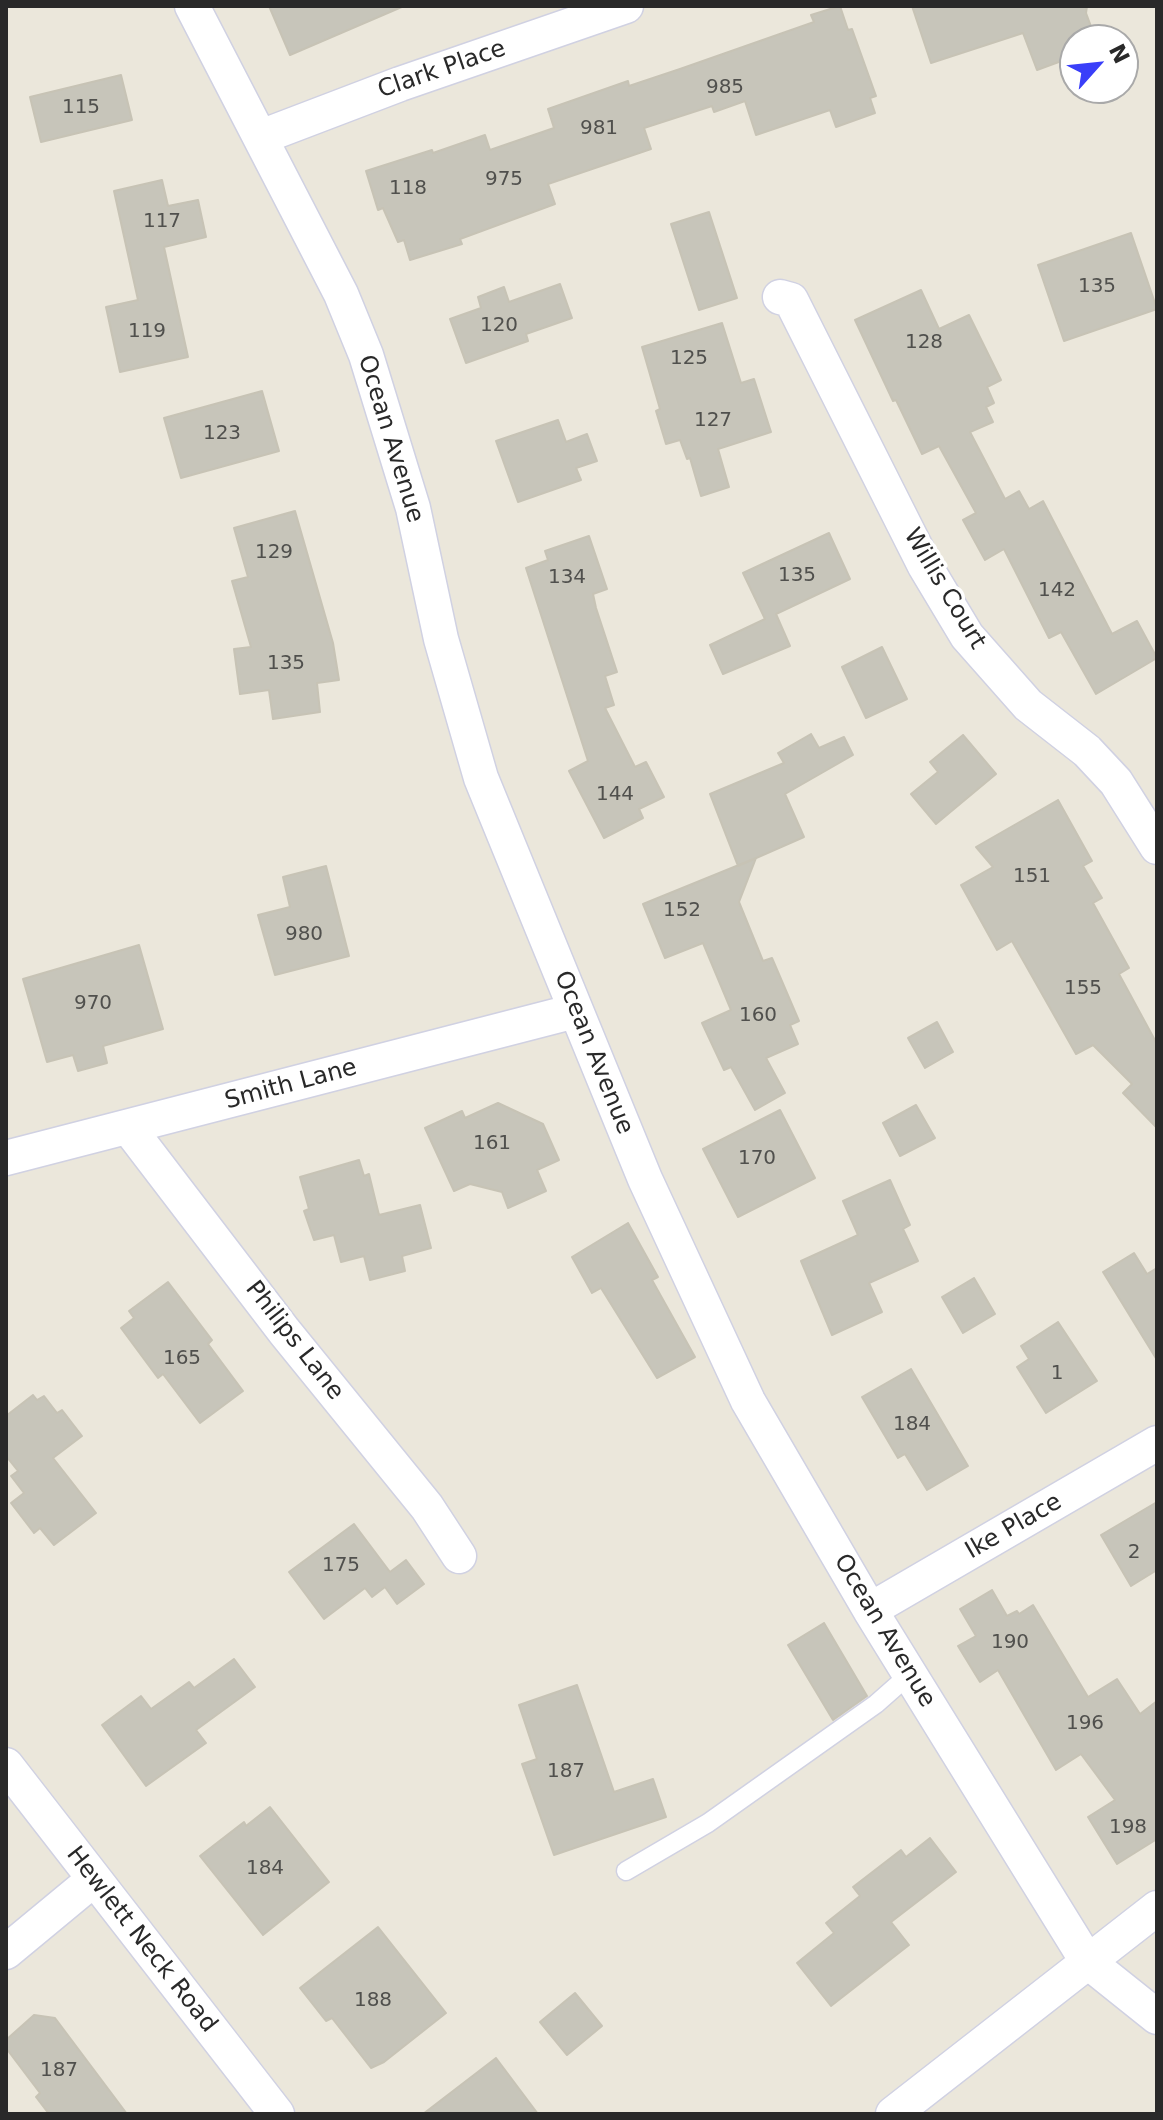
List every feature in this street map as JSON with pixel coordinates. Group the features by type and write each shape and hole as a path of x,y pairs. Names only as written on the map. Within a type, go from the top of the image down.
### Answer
{"street":[{"name":"Ocean Avenue","path":"192,6 341,294 366,355 413,508 441,639 481,778 645,1179 748,1401 870,1610 1087,1961 1157,2017"},
{"name":"Clark Place","path":"261,137 400,84 626,6"},
{"name":"Willis Court","path":"780,297 791,300 925,566 967,636 1028,705 1087,751 1116,782 1157,847"},
{"name":"Smith Lane","path":"6,1158 575,1011"},
{"name":"Philips Lane","path":"128,1127 284,1331 427,1507 459,1556"},
{"name":"Ike Place","path":"870,1610 1157,1443"},
{"name":"Hewlett Neck Road","path":"6,1765 277,2114"},
{"path":"6,1952 93,1880"},
{"path":"893,2114 1157,1908"}],"lane":[{"path":"626,1871 708,1823 876,1704 910,1674"}],"building":[{"path":"269,6 404,6 290,55"},
{"path":"840,6 848,30 852,29 876,96 870,98 875,113 836,127 830,110 756,135 745,101 714,112 712,106 644,128 651,149 548,184 555,204 460,239 462,244 410,260 404,240 398,242 383,208 378,210 366,171 485,135 490,150 554,128 548,109 628,81 629,86 814,22 811,15"},
{"path":"912,6 1087,6 1090,24 1059,24 1059,62 1037,70 1023,33 931,63"},
{"path":"121,75 132,120 41,142 30,97"},
{"path":"162,180 168,206 198,200 206,237 164,247 188,357 120,372 106,307 138,300 114,191"},
{"path":"709,212 737,298 699,310 671,224"},
{"path":"1131,233 1157,309 1064,341 1038,265"},
{"path":"560,284 572,318 526,334 528,341 466,363 450,319 481,308 478,297 504,287 509,302"},
{"path":"921,290 939,329 969,315 1001,380 987,387 994,403 986,407 993,422 970,432 1005,499 1019,491 1029,509 1043,501 1112,634 1137,621 1157,658 1096,694 1061,632 1049,638 1004,549 985,560 963,520 976,513 939,446 922,454 855,320"},
{"path":"722,323 741,383 754,379 771,432 718,449 729,487 701,496 690,458 687,459 680,440 666,444 656,411 660,409 642,347"},
{"path":"262,391 279,451 181,478 164,418"},
{"path":"558,420 566,442 587,434 597,461 576,468 581,480 518,502 496,441"},
{"path":"295,511 333,643 339,680 317,683 320,712 273,719 269,690 240,694 234,649 251,647 232,581 248,577 234,528"},
{"path":"829,533 850,579 776,614 790,646 723,674 710,645 765,619 743,573"},
{"path":"589,536 607,589 593,594 617,672 605,676 614,705 605,708 635,767 646,762 664,797 639,809 643,818 604,838 569,771 588,761 526,568 548,560 545,551"},
{"path":"882,647 907,699 866,718 842,667"},
{"path":"811,734 819,748 844,737 853,755 785,794 804,837 738,866 710,794 784,763 778,753"},
{"path":"963,735 996,774 936,824 911,794 938,772 930,762"},
{"path":"1058,800 1092,861 1083,866 1102,898 1093,903 1129,968 1119,974 1157,1044 1157,1128 1123,1093 1132,1084 1093,1045 1076,1054 1012,941 997,950 961,885 993,867 976,847"},
{"path":"756,858 739,902 763,961 772,958 799,1021 790,1025 798,1044 766,1058 785,1093 755,1110 731,1067 724,1070 702,1023 731,1010 703,943 665,958 643,904"},
{"path":"326,866 349,956 275,975 258,915 290,907 283,877"},
{"path":"139,945 163,1029 103,1046 107,1063 78,1071 73,1055 47,1062 23,979"},
{"path":"937,1022 953,1052 925,1068 908,1038"},
{"path":"498,1103 543,1124 559,1160 537,1170 546,1191 508,1208 502,1192 470,1184 454,1191 425,1128 462,1111 465,1118"},
{"path":"916,1105 935,1138 900,1156 883,1123"},
{"path":"780,1110 815,1178 738,1217 703,1149"},
{"path":"359,1160 364,1176 369,1174 379,1215 420,1205 431,1248 402,1256 405,1271 370,1280 364,1256 341,1262 334,1235 314,1240 304,1211 309,1209 300,1177"},
{"path":"890,1180 910,1225 903,1229 918,1261 869,1283 882,1312 832,1335 801,1261 858,1235 843,1201"},
{"path":"628,1223 658,1277 652,1280 695,1357 657,1378 601,1288 592,1293 572,1257"},
{"path":"1134,1253 1147,1274 1157,1268 1157,1360 1103,1272"},
{"path":"974,1278 995,1314 963,1333 942,1297"},
{"path":"168,1282 212,1340 208,1344 243,1391 200,1423 163,1374 158,1378 121,1328 134,1318 129,1311"},
{"path":"1058,1322 1097,1381 1046,1413 1017,1367 1029,1359 1021,1346"},
{"path":"911,1369 968,1466 927,1490 905,1454 898,1458 862,1397"},
{"path":"33,1395 37,1400 44,1396 57,1413 62,1410 82,1436 53,1458 96,1513 54,1545 40,1528 34,1533 11,1503 24,1493 11,1476 18,1471 6,1456 6,1416"},
{"path":"1157,1502 1157,1570 1131,1586 1101,1535"},
{"path":"354,1524 390,1572 406,1560 424,1584 397,1604 385,1587 372,1597 365,1588 324,1619 289,1572"},
{"path":"992,1590 1007,1616 1017,1611 1019,1614 1033,1605 1088,1697 1117,1679 1140,1714 1157,1701 1157,1839 1117,1864 1088,1817 1115,1800 1081,1754 1056,1770 998,1670 980,1682 958,1646 976,1636 960,1609"},
{"path":"824,1623 867,1696 833,1720 788,1645"},
{"path":"234,1659 255,1687 196,1730 206,1743 146,1786 102,1725 141,1696 151,1709 189,1682 194,1688"},
{"path":"577,1685 614,1792 653,1779 666,1817 554,1855 522,1764 537,1759 519,1705"},
{"path":"270,1807 329,1882 263,1935 200,1856 244,1822 246,1826"},
{"path":"930,1838 956,1872 891,1922 909,1945 831,2006 797,1963 834,1933 826,1923 860,1896 853,1887 901,1850 906,1857"},
{"path":"378,1927 446,2013 384,2062 371,2068 332,2018 326,2021 300,1988"},
{"path":"575,1993 602,2026 567,2055 540,2022"},
{"path":"34,2015 55,2018 127,2114 49,2114 36,2097 40,2093 6,2048 6,2040"},
{"path":"496,2058 538,2114 423,2114"}]}
